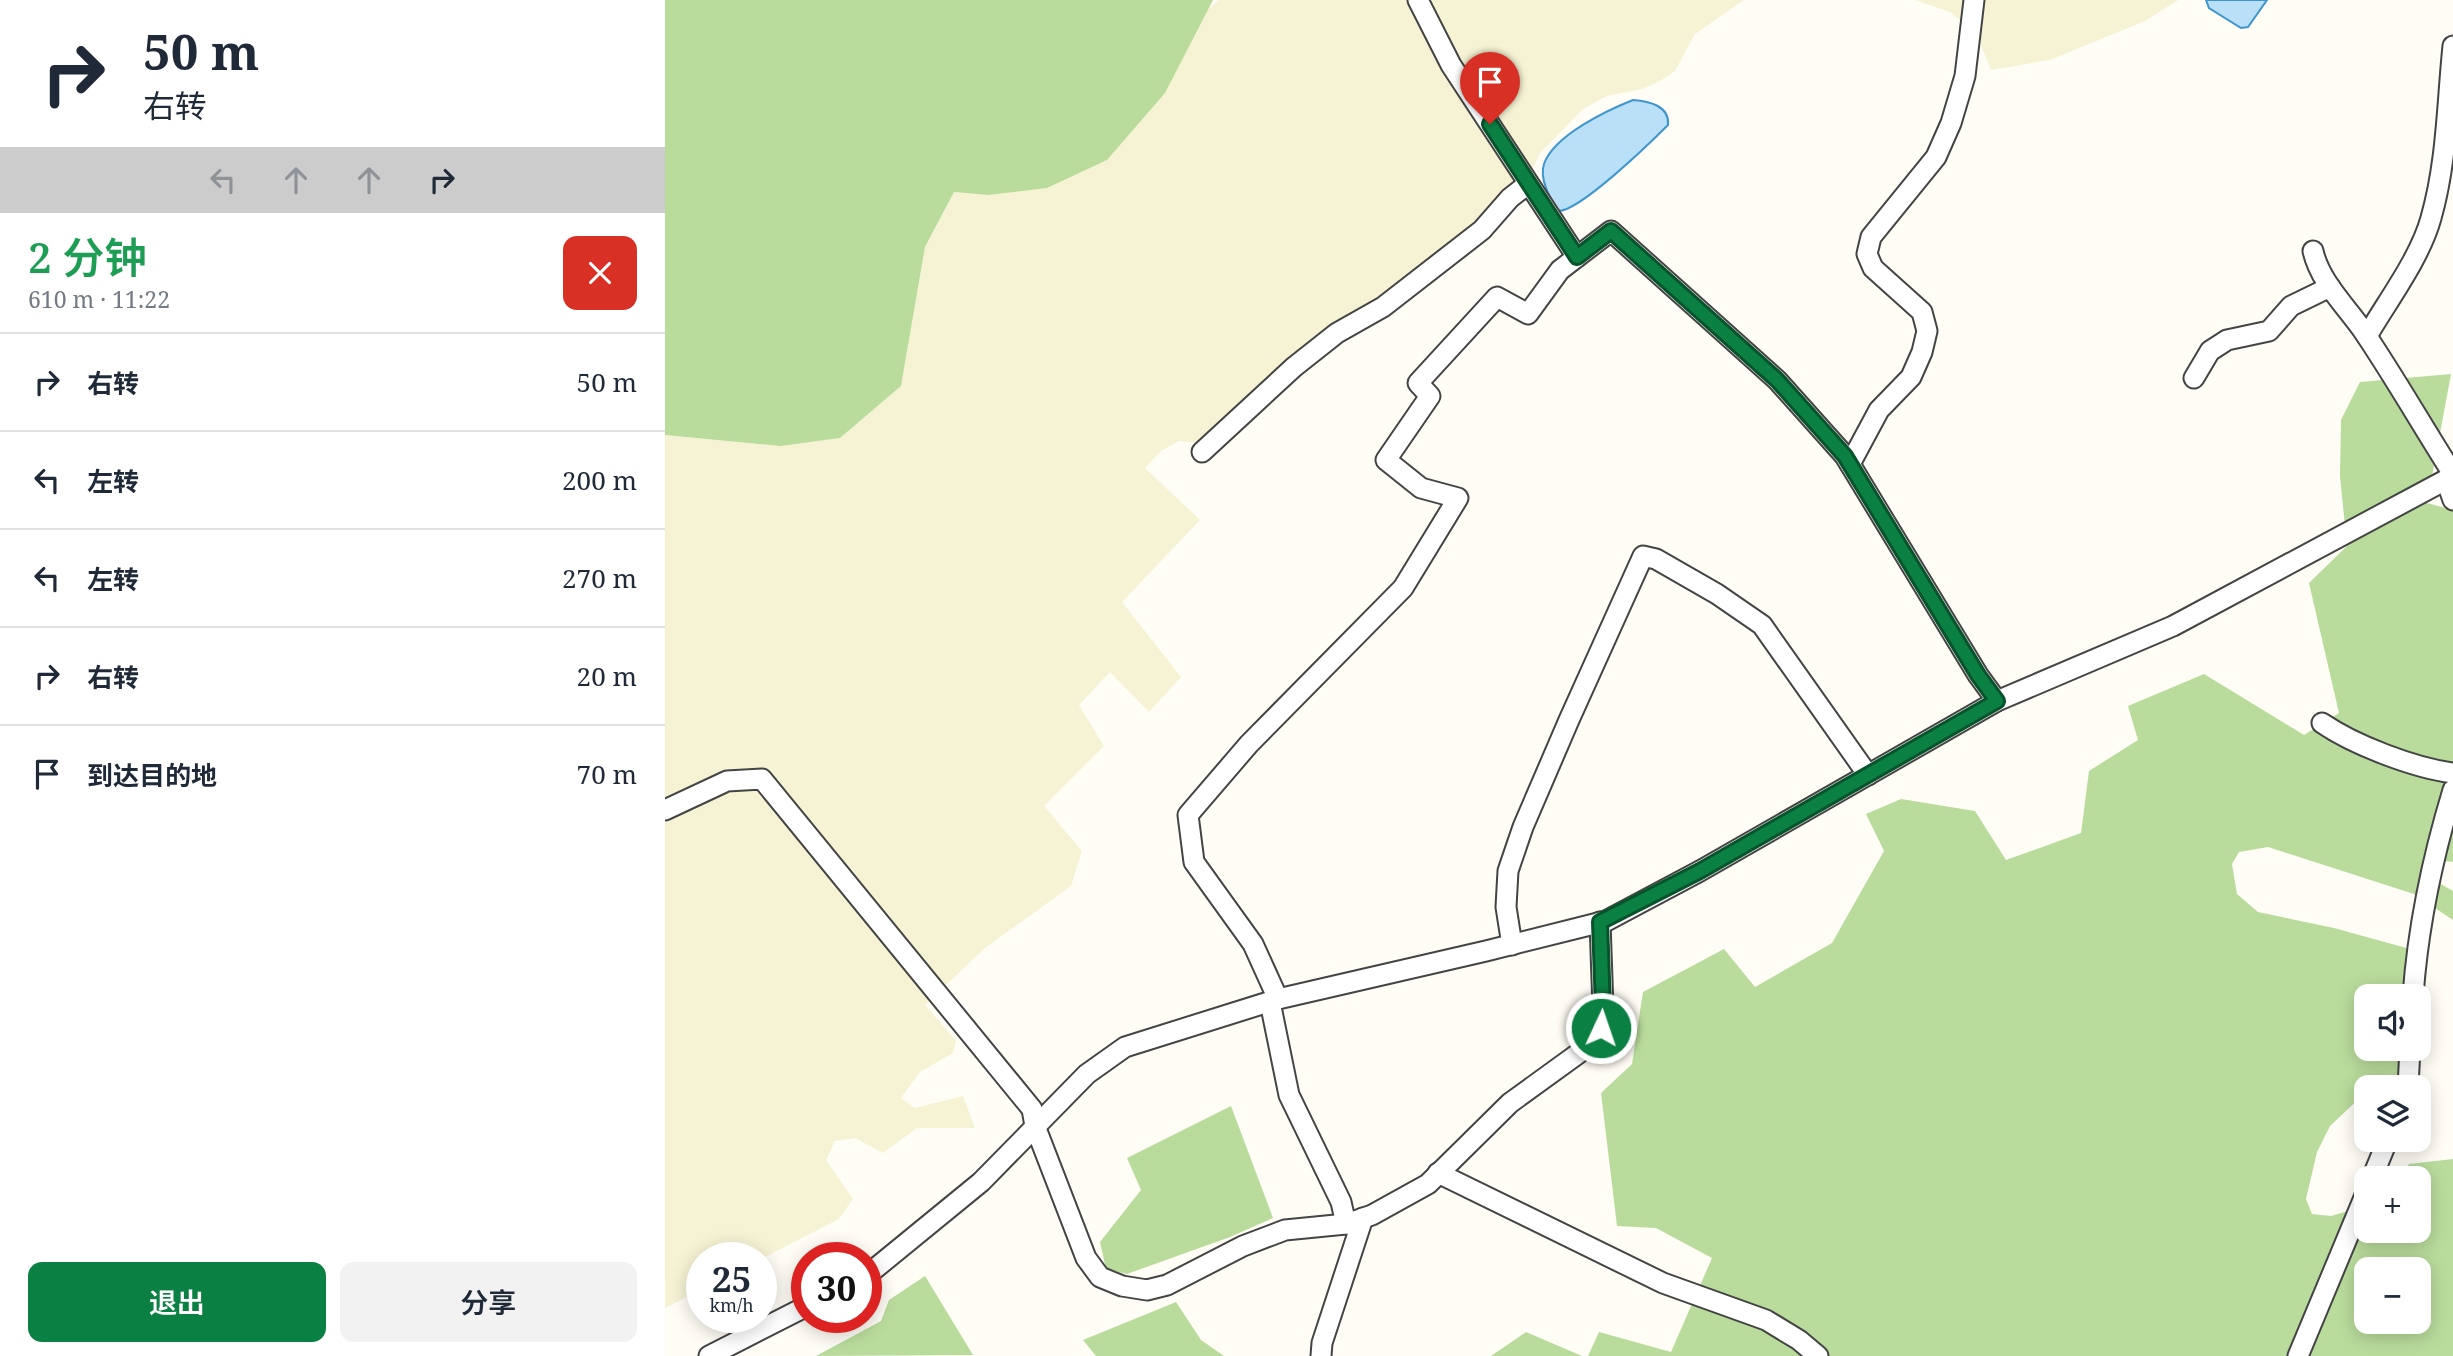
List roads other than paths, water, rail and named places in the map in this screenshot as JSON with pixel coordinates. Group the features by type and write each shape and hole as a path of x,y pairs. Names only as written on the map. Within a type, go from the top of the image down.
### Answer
{"street":[{"path":"1418,0 1451,65 1577,257"},
{"path":"1850,464 1879,410 1911,377 1922,352 1927,331 1922,312 1873,268 1867,254 1871,237 1936,157 1946,135 1965,76 1974,0"},
{"path":"2367,336 2416,253 2431,220 2443,160 2452,56"},
{"path":"1202,452 1294,367 1337,333 1383,307 1482,230 1510,198 1528,184"},
{"path":"1321,1356 1322,1343 1354,1221 1341,1202 1289,1095 1274,1000 1253,944 1194,862 1188,815 1249,744 1403,589 1458,498 1421,488 1386,460 1430,396 1418,383 1497,297 1528,314 1560,270 1611,231 1777,380 1850,464 1978,675 1997,701"},
{"path":"2313,251 2316,264 2330,287 2367,336 2451,477 2453,500"},
{"path":"2194,377 2210,351 2227,340 2269,331 2291,306 2330,287"},
{"path":"882,1263 981,1182 1087,1074 1125,1047 1274,1000 1600,922 1700,871 1997,701 2173,626 2451,477"},
{"path":"1512,945 1506,907 1508,871 1523,827 1643,556 1656,559 1717,594 1762,625 1868,775"},
{"path":"2322,723 2367,747 2439,771 2453,773"},
{"path":"665,810 727,781 762,779 1032,1110 1035,1126 1086,1258 1100,1277 1122,1286 1147,1290 1167,1284 1199,1266 1285,1230 1354,1221 1427,1184 1510,1103 1590,1045 1601,1028 1603,1008 1600,922"},
{"path":"2415,984 2425,905 2442,826 2453,790"},
{"path":"1438,1173 1663,1283 1766,1320 1799,1340 1818,1356"},
{"path":"2298,1356 2354,1222"},
{"path":"709,1356 791,1314"}],"water":[{"path":"2206,0 2267,0 2248,27 2241,28 2209,8"},
{"path":"1633,100 1652,103 1662,109 1666,113 1668,125 1582,201 1558,211 1543,176 1544,164 1550,153 1583,125"}]}
